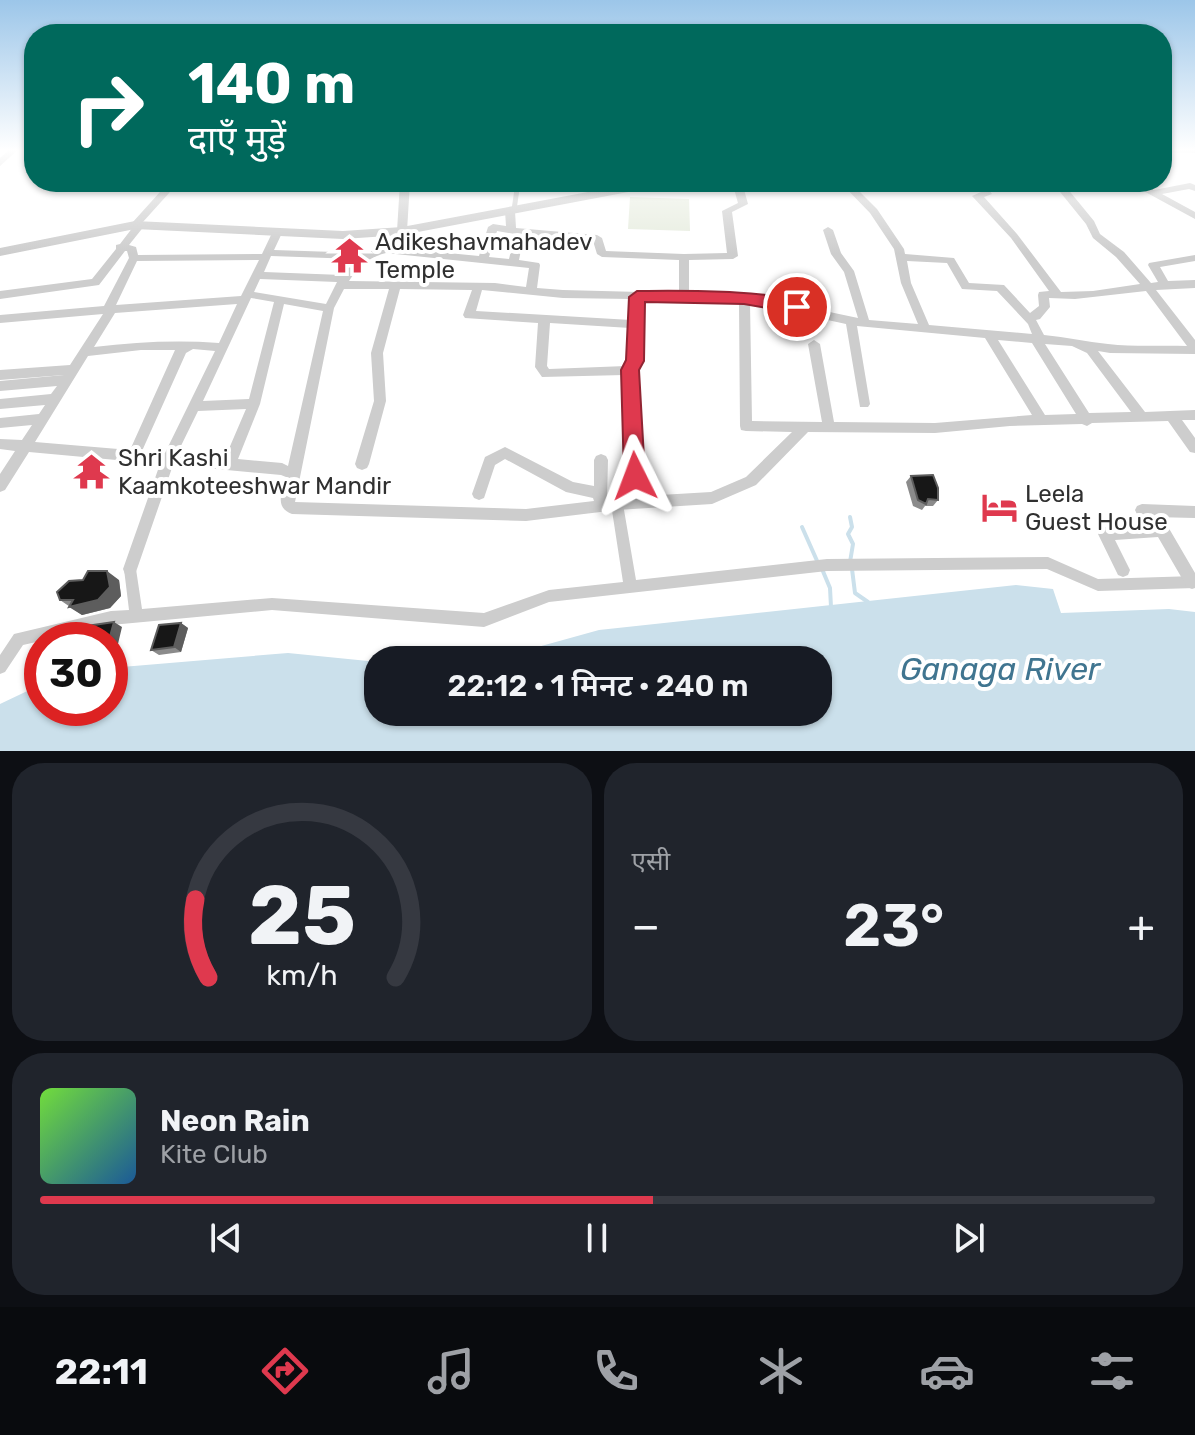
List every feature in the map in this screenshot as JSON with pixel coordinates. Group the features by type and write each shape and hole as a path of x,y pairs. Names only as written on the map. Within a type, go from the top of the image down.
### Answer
{"street":[{"path":"1172,190 1195,188"},
{"path":"0,295 95,282 166,192"},
{"path":"402,231 404,192"},
{"path":"0,252 138,225 343,235 402,231 609,192"},
{"path":"483,260 493,227 597,238 602,254 733,256 727,211 743,204 740,192"},
{"path":"854,192 880,219 903,257 906,283 925,329"},
{"path":"986,192 987,194 977,196 1014,236 1057,294"},
{"path":"1065,192 1091,223 1096,236 1105,240 1195,349"},
{"path":"1147,192 1164,197 1195,216"},
{"path":"1150,194 1160,192"},
{"path":"512,211 516,231 513,263"},
{"path":"828,230 836,254 849,271 865,324"},
{"path":"136,616 130,569 169,458 277,233"},
{"path":"0,486 67,376 87,352 110,309 134,258 132,249 120,247"},
{"path":"134,258 362,256 386,250 535,265 531,291"},
{"path":"362,256 329,308 287,505 292,508 526,515 600,499"},
{"path":"684,257 684,297"},
{"path":"903,257 950,260 966,286 1000,288 1028,317 1037,338 1087,421"},
{"path":"1164,283 1153,265 1195,258"},
{"path":"256,275 637,297 744,298 865,324 990,337 1037,338 1110,349 1195,349"},
{"path":"1028,317 1045,307 1043,295 1147,289 1164,283 1195,284"},
{"path":"362,464 380,401 377,353 396,285"},
{"path":"478,287 469,315 544,322 636,324"},
{"path":"0,319 246,297 329,308"},
{"path":"636,502 630,370 635,361 637,297"},
{"path":"744,298 746,426 935,428 1042,420 1087,421 1195,415"},
{"path":"230,462 254,404 280,300"},
{"path":"851,321 864,404"},
{"path":"544,322 541,367 546,374 630,370"},
{"path":"990,337 1042,420"},
{"path":"814,344 829,428"},
{"path":"1083,344 1091,350 1142,417"},
{"path":"87,352 141,346 221,347"},
{"path":"134,455 176,358 186,346"},
{"path":"0,375 67,376"},
{"path":"0,386 67,376"},
{"path":"0,404 53,399"},
{"path":"193,406 254,404"},
{"path":"1172,416 1195,448"},
{"path":"0,423 40,419"},
{"path":"479,494 490,461 505,453 518,456 571,488 617,504 712,498 751,481 803,429"},
{"path":"0,444 230,462 282,469 293,474"},
{"path":"600,499 601,460"},
{"path":"617,504 630,584"},
{"path":"1153,531 1142,510 1195,512"},
{"path":"0,667 19,639 136,616 272,604 484,620 549,596 630,584 827,565 1048,563 1098,585 1194,582 1162,530 1105,534 1123,570"}],"lane":[{"path":"512,211 516,192"}],"shaded area":[{"path":"630,197 689,199 690,231 628,229"}],"water":[{"name":"Ganaga River","path":"1016,585 1053,589 1061,613 1169,609 1195,612 1195,751 0,751 0,704 24,693 24,726 128,726 128,666 288,653 364,661 364,726 832,726 832,646 541,646 599,630"}],"building":[{"path":"933,475 938,500 928,499 926,504 918,500 911,476"},
{"path":"88,571 107,571 110,587 98,600 69,607 73,600 60,600 57,592 69,581 83,580"},
{"path":"181,623 174,647 151,650 159,625"}],"waterway":[{"path":"850,517 852,527 848,534 853,544 850,562"},
{"path":"802,527 818,563"},
{"path":"822,569 830,588 831,607"},
{"path":"852,569 855,593 868,602"}],"place":[{"name":"Adikeshavmahadev Temple","path":"349,256"},
{"name":"Shri Kashi Kaamkoteeshwar Mandir","path":"92,472"},
{"name":"Leela Guest House","path":"999,508"}],"route":[{"path":"635,476 630,370 635,361 637,297 744,298 797,307"}]}
